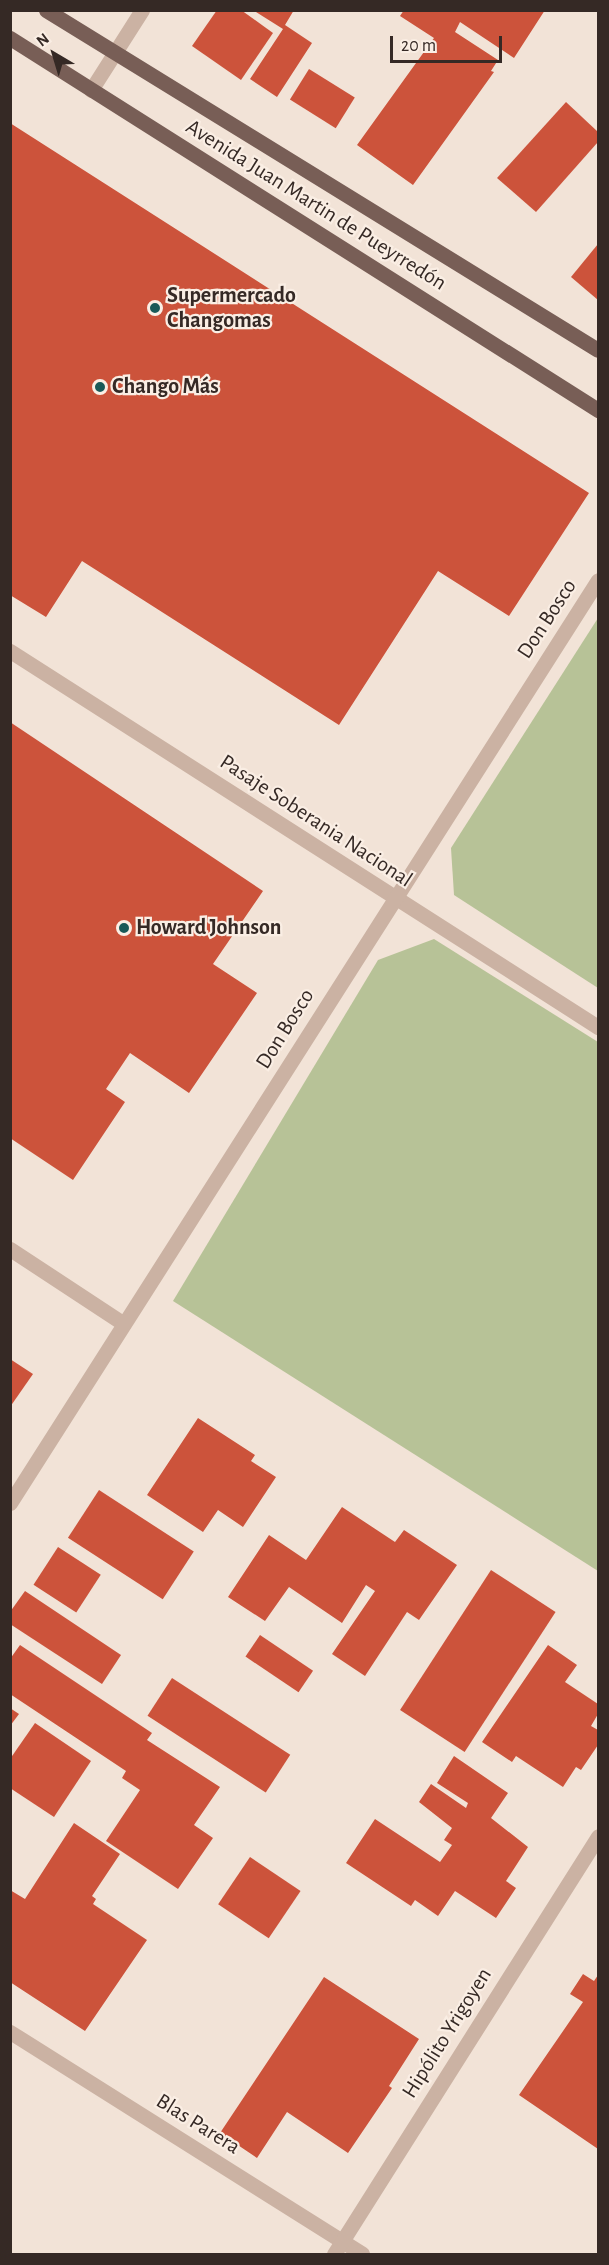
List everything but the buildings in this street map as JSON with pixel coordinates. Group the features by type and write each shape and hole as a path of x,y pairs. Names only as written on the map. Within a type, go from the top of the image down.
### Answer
{"main road":[{"name":"Avenida Juan Martin de Pueyrredón","path":"46,10 598,350"},
{"name":"Avenida Juan Martin de Pueyrredón","path":"10,38 598,410"}],"street":[{"path":"91,90 142,10"},
{"name":"Don Bosco","path":"10,1503 598,580"},
{"name":"Pasaje Soberania Nacional","path":"10,651 598,1027"},
{"path":"10,1249 124,1324"},
{"name":"Hipólito Yrigoyen","path":"338,2248 598,1836"},
{"name":"Blas Parera","path":"10,2032 338,2248 362,2254"}],"green space":[{"path":"598,618 598,988 454,895 451,848"},
{"path":"434,939 598,1042 598,1571 173,1301 378,960"}],"place":[{"name":"Supermercado Changomas","path":"155,308"},
{"name":"Chango Más","path":"100,387"},
{"name":"Howard Johnson","path":"124,928"}]}
